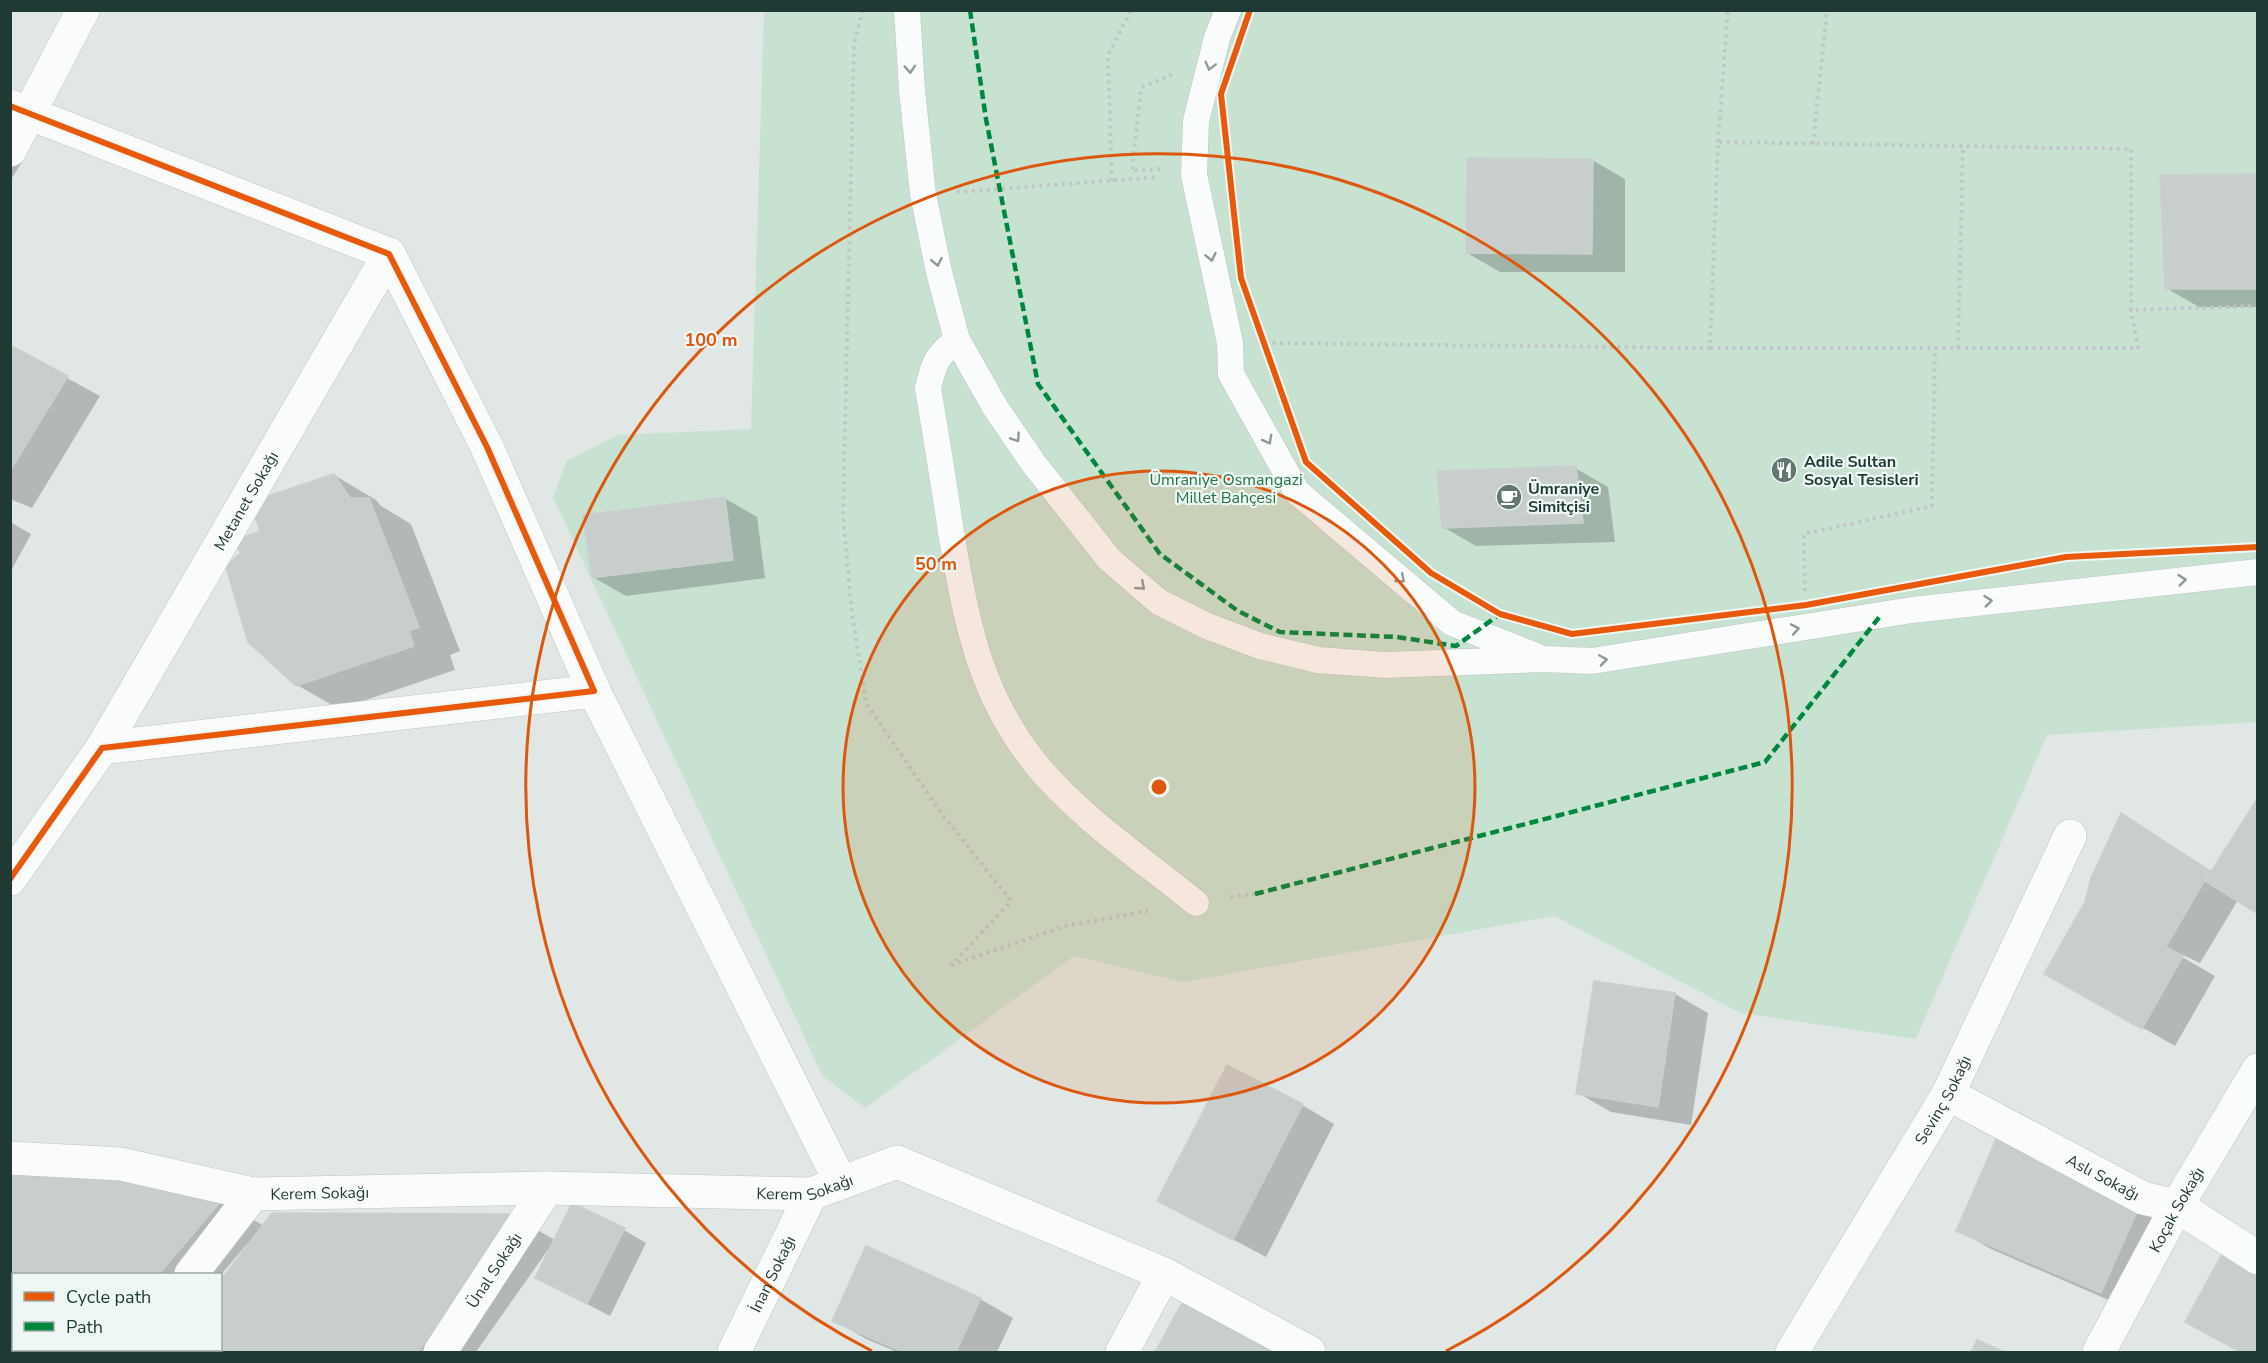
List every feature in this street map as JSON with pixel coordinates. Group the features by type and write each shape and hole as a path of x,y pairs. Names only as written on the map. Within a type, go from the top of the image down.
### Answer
{"street":[{"path":"10,150 20,111 83,10"},
{"path":"20,111 389,254 487,447 594,691 826,1188"},
{"name":"Metanet Sokağı","path":"10,879 102,748 389,254"},
{"path":"102,748 594,691"},
{"name":"Sevinç Sokağı","path":"1792,1353 1948,1094 2070,836"},
{"name":"Koçak Sokağı","path":"2099,1353 2177,1206 2258,1070"},
{"name":"Aslı Sokağı","path":"1948,1094 2143,1198 2177,1206 2258,1258"},
{"name":"Kerem Sokağı","path":"10,1158 121,1164 253,1194 548,1188 826,1188 897,1162 1164,1274 1309,1353"},
{"name":"Ünal Sokağı","path":"440,1353 548,1188"},
{"name":"İnan Sokağı","path":"734,1353 826,1188"},
{"name":"Kerem Sokağı","path":"193,1273 253,1194"},
{"path":"1122,1353 1164,1274"}],"lane":[{"path":"907,10 912,90 923,194 939,272 957,340 995,407 1034,464 1109,559 1159,602 1207,626 1250,642 1318,660 1385,665 1544,659 1592,661 1912,610 2258,572"},
{"path":"1228,10 1217,38 1196,121 1194,175 1230,343 1231,374 1297,492 1452,622 1544,659"},
{"path":"957,340 942,352 933,367 928,388 965,613 977,656 1000,709 1035,762 1071,802 1196,903"}],"path":[{"path":"923,194 1112,181 1108,55 1131,10"},
{"path":"1710,348 1718,142 1728,10"},
{"path":"1813,144 1827,10"},
{"path":"1264,343 1710,348 2138,348 2130,310 2130,149 1718,142"},
{"path":"1958,348 1963,147"},
{"path":"2130,310 2258,306"},
{"path":"1260,332 1268,354"},
{"path":"1805,627 1804,534 1932,506 1935,348"}],"green space":[{"name":"Ümraniye Osmangazi Millet Bahçesi","path":"764,11 2257,11 2257,722 2047,735 1916,1039 1741,1013 1554,916 1183,982 1074,956 865,1108 822,1075 553,497 567,461 618,435 751,429"}],"building":[{"path":"1467,158 1593,159 1592,254 1466,253"},
{"path":"2258,174 2258,289 2165,289 2160,175"},
{"path":"10,345 68,376 10,471"},
{"name":"Ümraniye Simitçisi","path":"1576,466 1583,523 1442,528 1437,471"},
{"path":"334,474 350,498 369,498 419,627 409,631 414,646 296,686 248,642 226,567 241,552 230,542 260,531 250,502"},
{"path":"725,497 733,560 592,578 583,515"},
{"path":"2258,799 2258,914 2205,881"},
{"path":"2121,813 2210,871 2167,945 2085,902 2091,878"},
{"path":"2085,902 2183,956 2142,1029 2044,974"},
{"path":"1594,981 1675,993 1658,1107 1576,1094"},
{"path":"1227,1065 1303,1104 1233,1240 1157,1201"},
{"path":"1998,1135 2143,1198 2101,1293 1956,1231"},
{"path":"10,1172 96,1176 222,1200 160,1273 12,1273 12,1289 10,1288"},
{"path":"572,1203 625,1228 587,1304 535,1278"},
{"path":"272,1213 513,1214 418,1352 167,1352 222,1351 222,1278"},
{"path":"866,1246 981,1298 956,1352 903,1352 832,1321"},
{"path":"2222,1254 2258,1274 2258,1352 2240,1352 2185,1322"},
{"path":"1182,1303 1274,1352 1155,1352"},
{"path":"1977,1340 2005,1352 1971,1352"}],"marked path":[{"path":"970,10 986,119 1038,384 1160,554 1238,611 1280,632 1397,637 1456,646 1500,614"},
{"path":"1255,894 1765,762 1881,615"}],"cycle path":[{"path":"1250,10 1221,94 1241,278 1306,462 1431,573 1500,614 1572,634 1806,605 2066,557 2258,547"},
{"path":"10,106 389,254 487,447 594,691 102,748 10,879"}],"place":[{"name":"Adile Sultan Sosyal Tesisleri","path":"1784,470"},
{"name":"Ümraniye Simitçisi","path":"1509,497"}]}
